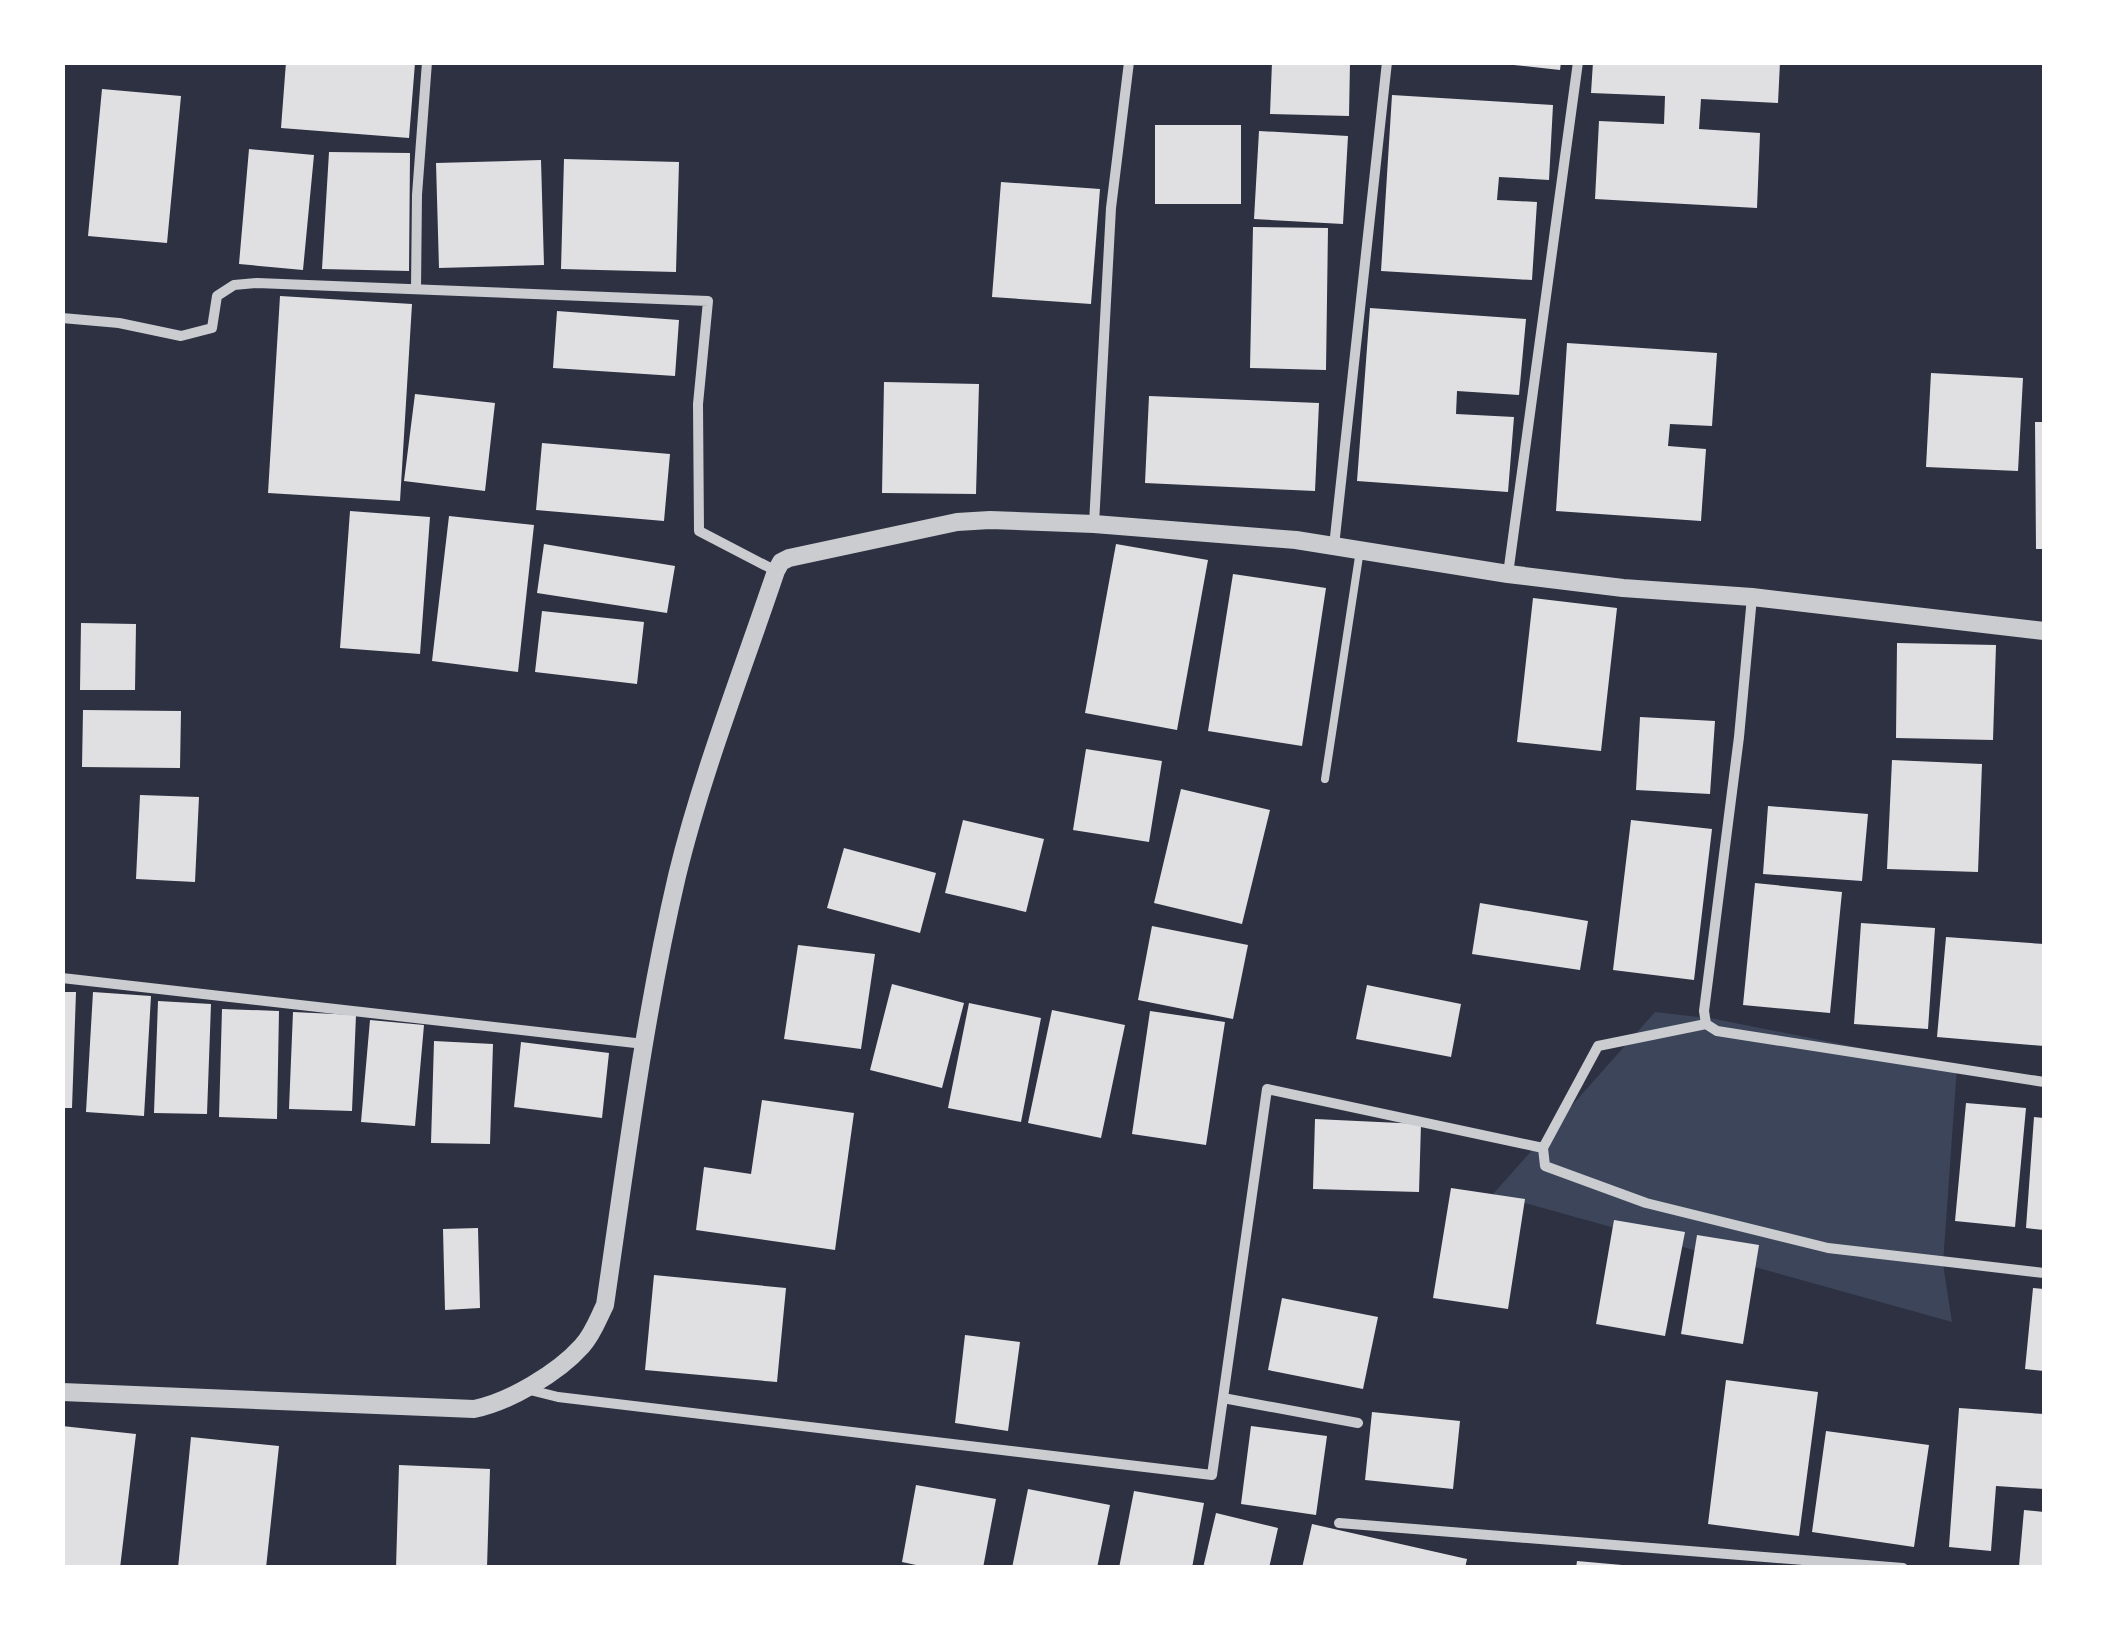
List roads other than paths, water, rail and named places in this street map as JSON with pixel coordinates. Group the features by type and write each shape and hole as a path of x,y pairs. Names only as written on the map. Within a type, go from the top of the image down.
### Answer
{"street":[{"path":"416,289 418,181 427,62"},
{"path":"1094,524 1111,208 1129,62"},
{"path":"1334,546 1386,62"},
{"path":"1508,574 1578,62"},
{"path":"62,318 181,336 212,328 217,296 234,284 708,301 698,404 699,532 776,571"},
{"path":"62,1392 474,1409 491,1406 526,1389 580,1349 593,1332 604,1304 644,1044 677,877 776,571 789,558 956,522 1094,524 1334,546 1508,574 2044,630"},
{"path":"1752,597 1739,737 1704,1011 1706,1024 1716,1031 2044,1082"},
{"path":"62,978 644,1044"},
{"path":"1706,1024 1598,1046 1543,1148 1545,1166 1646,1204 1828,1248 2044,1273"},
{"path":"526,1389 578,1399 1212,1474 1267,1089 1543,1148"},
{"path":"1223,1398 1358,1423"},
{"path":"1339,1523 1902,1568"}],"lane":[{"path":"1325,779 1360,550"}]}
